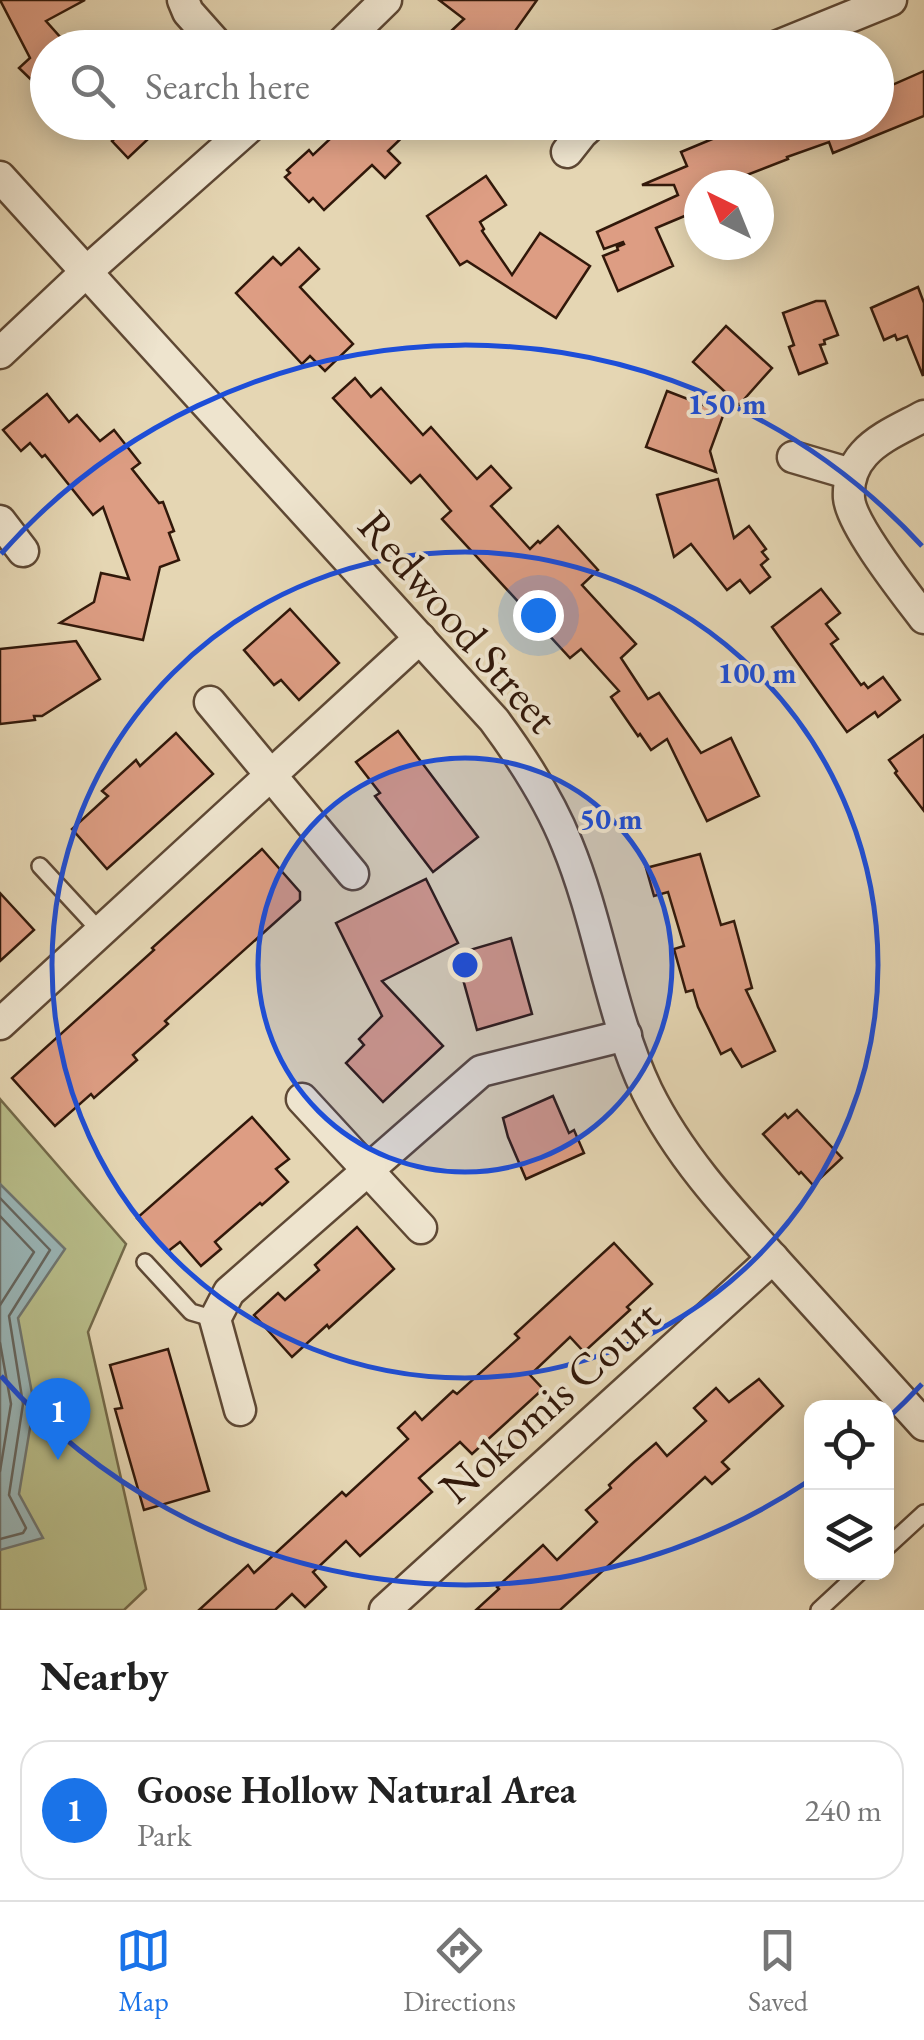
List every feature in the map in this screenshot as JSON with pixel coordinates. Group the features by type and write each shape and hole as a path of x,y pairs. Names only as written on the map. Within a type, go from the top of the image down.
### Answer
{"street":[{"path":"182,0 204,30"},
{"path":"355,30 386,0"},
{"path":"818,30 891,0"},
{"path":"0,353 235,140"},
{"path":"567,152 576,140"},
{"name":"Redwood Street","path":"0,177 494,720 545,796 567,844 626,1034 647,1090 680,1147 701,1178 924,1424"},
{"path":"924,416 874,444 861,456 851,474 849,501 886,566 924,618"},
{"path":"793,457 851,474"},
{"path":"0,521 23,551"},
{"path":"0,1024 420,638"},
{"path":"210,702 353,874"},
{"path":"240,1410 215,1319 229,1292 481,1071 626,1034"},
{"path":"302,1100 421,1228"},
{"name":"Nokomis Court","path":"385,1610 773,1258"}],"lane":[{"path":"40,866 101,932"},
{"path":"145,1262 191,1312 215,1319"},
{"path":"894,1541 924,1513"},
{"path":"823,1609 852,1580"}],"green space":[{"path":"0,1099 126,1244 88,1332 146,1589 124,1610 0,1610"}],"water":[{"path":"0,1184 65,1249 18,1318 34,1404 19,1494 43,1538 0,1550"}],"building":[{"path":"0,0 85,0 46,21 54,30 30,30 30,58"},
{"path":"439,0 537,0 516,30 452,30 464,19"},
{"path":"30,58 30,79 19,68"},
{"path":"924,71 924,116 894,128 894,84"},
{"path":"113,140 147,140 128,158"},
{"path":"329,140 399,140 388,151 400,163 385,178 372,165 324,210 313,198 309,202 285,177 290,173 287,170 309,150 313,155"},
{"path":"710,140 865,140 833,153 829,142 760,170 684,170 684,216 656,228 673,266 618,291 603,256 624,244 604,249 597,232 678,195 674,185 642,185 687,166 681,152"},
{"path":"486,176 506,205 480,222 482,231 512,275 540,233 590,266 556,318 467,261 460,265 427,216"},
{"path":"299,248 319,269 300,287 353,344 325,371 310,356 302,364 236,293 273,257 281,265"},
{"path":"918,287 924,303 923,376 907,336 897,340 895,335 884,340 871,308"},
{"path":"825,301 838,335 820,345 827,363 799,374 783,313"},
{"path":"726,326 772,368 739,405 693,362"},
{"path":"355,378 371,397 381,388 423,435 431,427 477,479 491,466 511,488 491,506 530,549 558,526 598,570 582,585 636,644 621,658 648,699 659,693 701,753 731,738 759,796 707,821 667,739 651,750 611,697 619,691 581,649 570,658 442,519 451,511 420,475 411,483 333,398"},
{"path":"667,391 724,413 710,451 716,472 646,447"},
{"path":"47,394 69,422 77,415 100,441 114,430 140,463 132,469 159,503 163,502 179,560 160,567 143,640 60,623 94,602 101,573 129,579 103,507 93,515 45,455 42,457 30,443 21,451 3,430"},
{"path":"718,479 734,538 749,526 766,549 762,552 768,559 761,565 770,577 750,593 740,580 727,590 691,544 674,557 657,495"},
{"path":"821,589 840,613 826,624 838,639 831,644 861,685 864,683 868,688 883,677 900,700 878,717 875,712 847,732 772,627"},
{"path":"290,609 339,663 299,700 281,680 274,685 244,650"},
{"path":"76,641 100,679 42,716 34,716 35,720 0,724 0,649"},
{"path":"398,731 478,837 433,872 375,796 380,793 356,762"},
{"path":"176,733 213,774 107,869 72,829 108,796 102,791 136,760 140,766"},
{"path":"924,735 924,811 889,760"},
{"path":"262,849 300,892 300,900 165,1021 168,1024 133,1055 137,1060 55,1126 12,1078"},
{"path":"700,854 721,925 734,921 752,988 746,990 775,1051 742,1067 731,1049 721,1054 693,990 686,992 674,949 684,946 668,892 654,896 646,868"},
{"path":"426,879 458,943 382,981 443,1046 383,1102 346,1063 364,1045 359,1039 382,1016 336,923"},
{"path":"0,893 34,930 0,961"},
{"path":"511,938 532,1014 477,1030 456,954"},
{"path":"553,1096 569,1133 574,1130 584,1153 526,1179 503,1118"},
{"path":"797,1110 842,1158 813,1185 763,1134 785,1114 788,1118"},
{"path":"252,1117 289,1159 276,1169 288,1182 215,1242 221,1249 201,1266 180,1242 167,1252 137,1218"},
{"path":"357,1227 394,1269 292,1357 254,1315 278,1293 285,1300 319,1270 315,1265"},
{"path":"614,1243 652,1284 627,1307 630,1310 584,1352 570,1337 530,1375 543,1389 472,1454 460,1442 419,1478 432,1492 360,1556 346,1541 313,1572 326,1587 305,1607 292,1594 275,1610 199,1610 248,1565 254,1573 342,1492 346,1496 408,1439 398,1428 415,1412 422,1420 453,1391 457,1394 519,1338 515,1334"},
{"path":"168,1349 209,1491 144,1510 115,1409 122,1408 110,1365"},
{"path":"759,1379 783,1406 722,1462 729,1469 712,1484 705,1477 560,1610 476,1610 543,1545 557,1560 597,1522 586,1510 611,1488 609,1485 656,1443 667,1456 706,1421 694,1408 716,1388 729,1402"}],"place":[{"name":"Goose Hollow Natural Area","path":"58,1460"}]}
